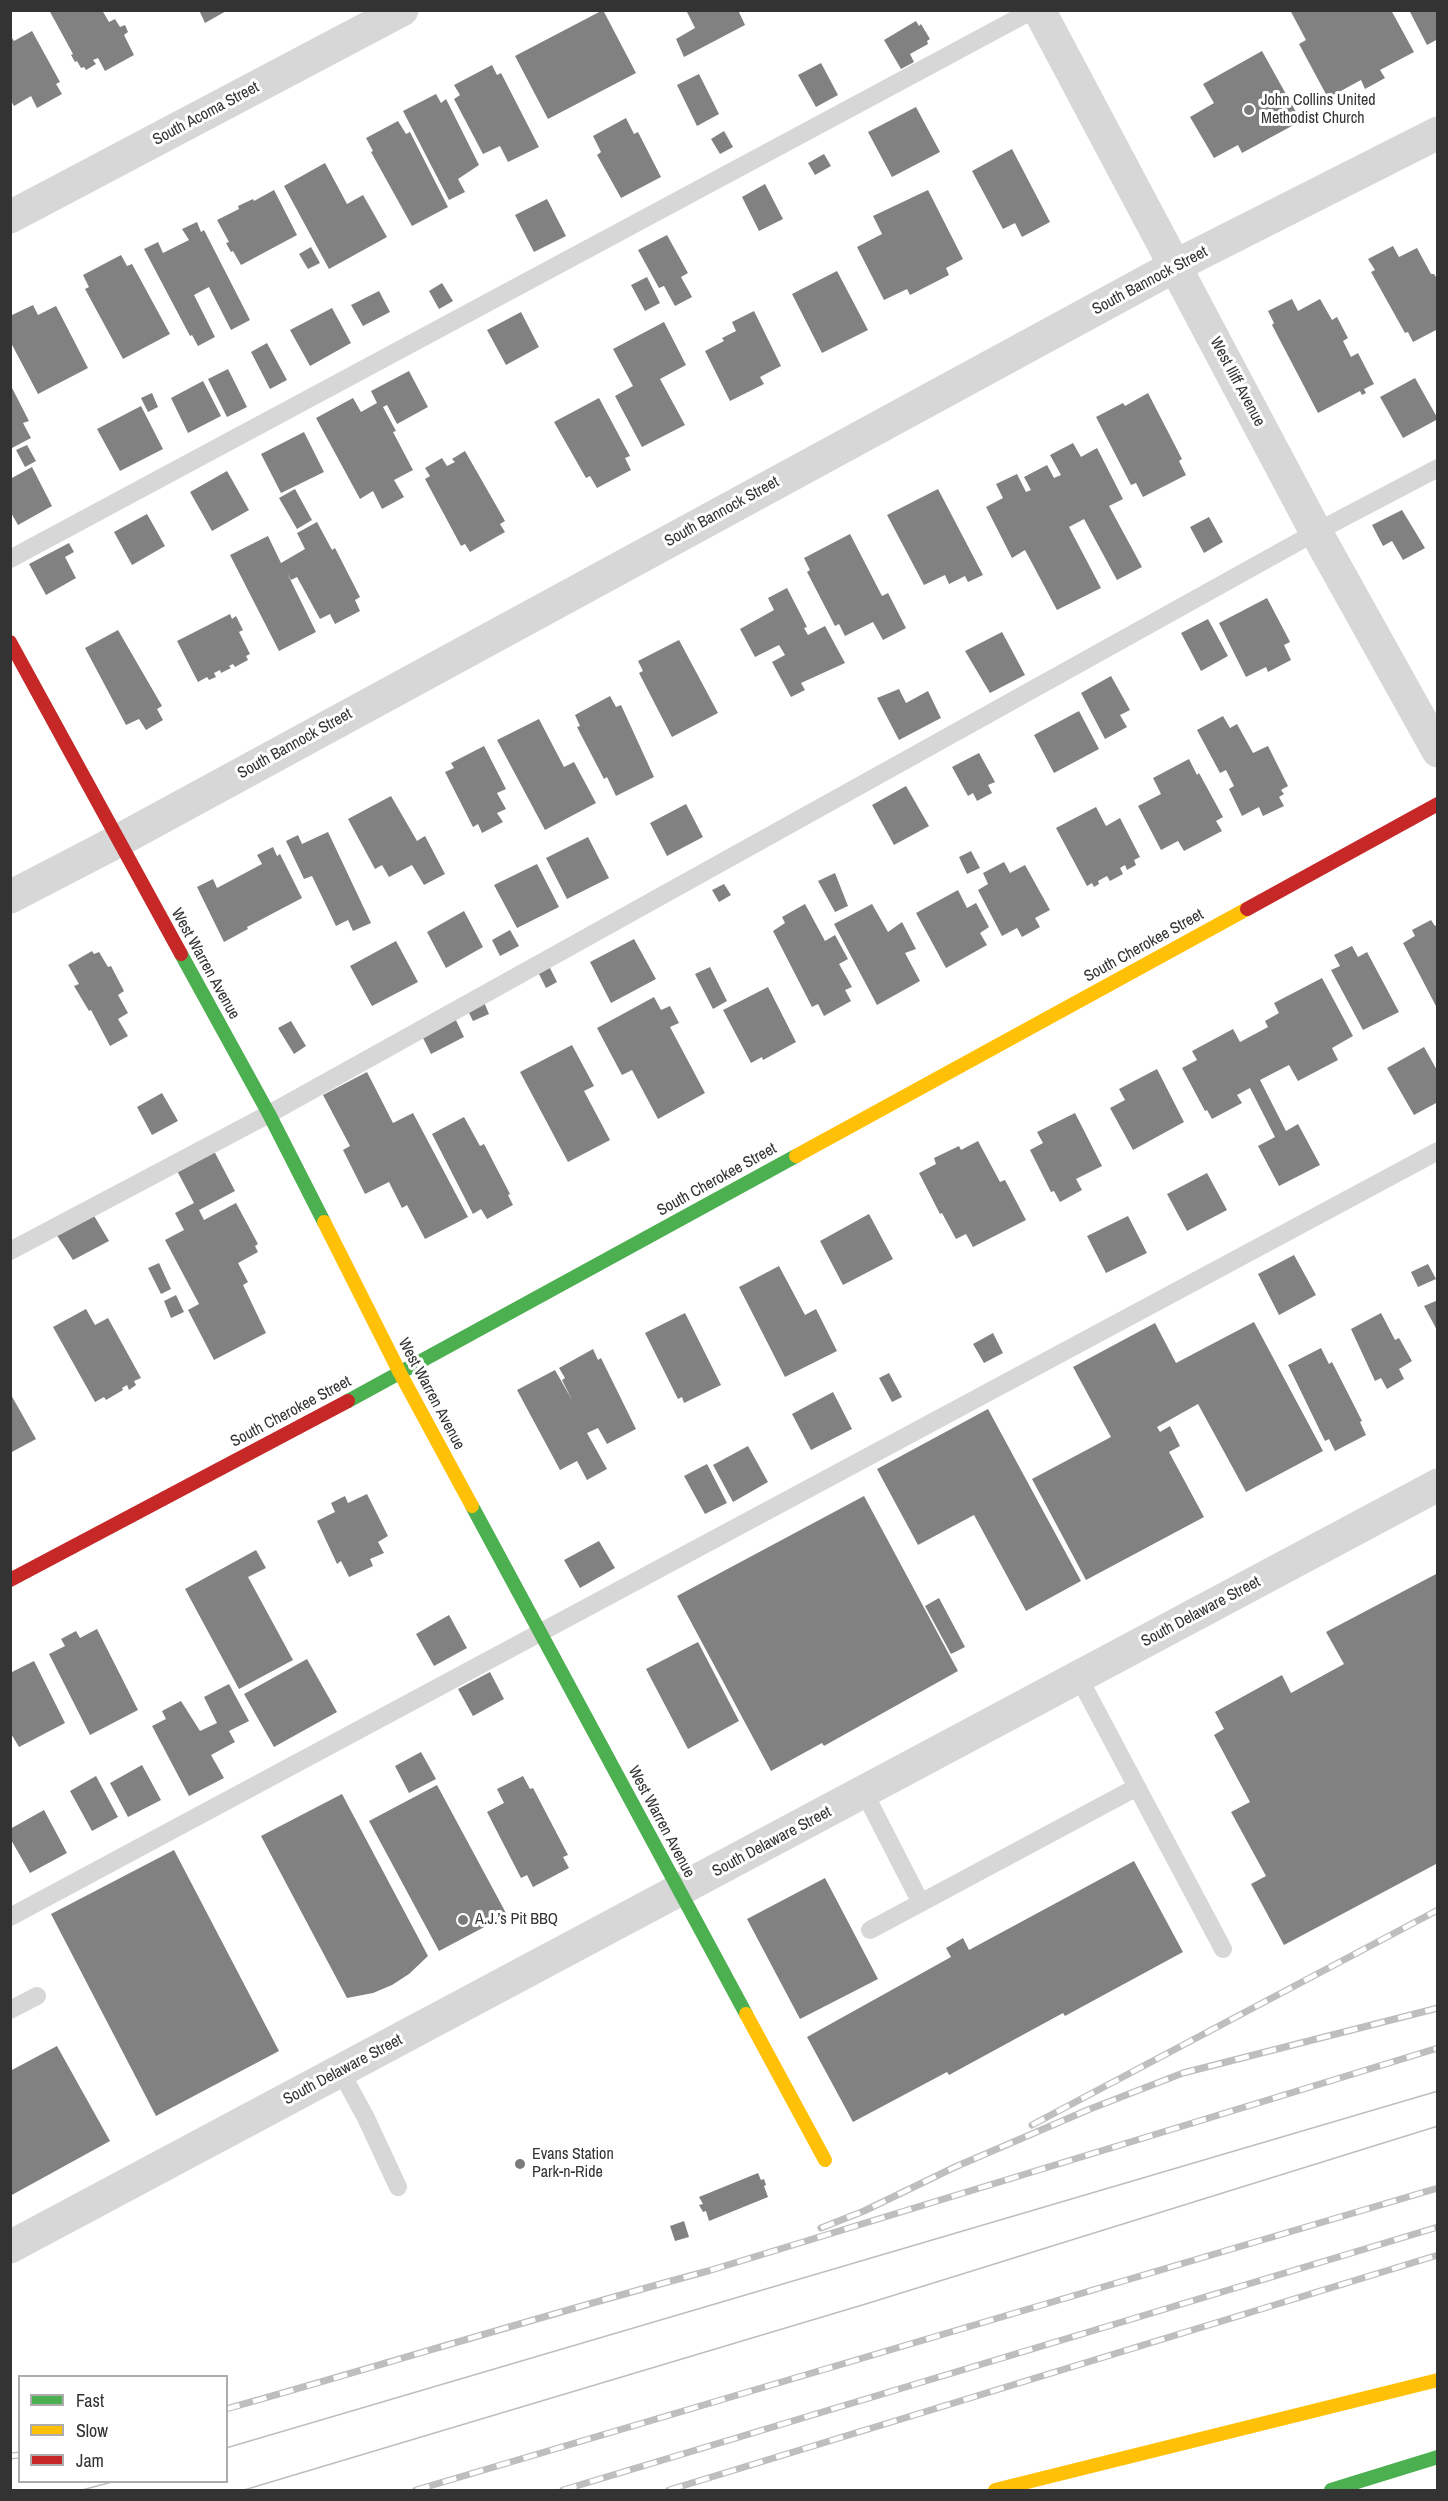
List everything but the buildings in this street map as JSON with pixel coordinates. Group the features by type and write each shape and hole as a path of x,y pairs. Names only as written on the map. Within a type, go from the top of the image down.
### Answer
{"main road":[{"name":"West Warren Avenue","path":"10,642 269,1114 400,1373 825,2160"},
{"name":"South Cherokee Street","path":"10,1580 400,1373 1437,804"},
{"path":"995,2490 1437,2380"},
{"path":"1331,2490 1437,2457"}],"street":[{"name":"South Acoma Street","path":"10,217 402,10"},
{"name":"West Iliff Avenue","path":"1039,10 1317,532 1437,751"},
{"name":"South Bannock Street","path":"10,897 118,841 1175,266 1437,133"},
{"name":"South Delaware Street","path":"10,2247 1437,1485"}],"lane":[{"path":"10,559 1033,10"},
{"path":"10,1251 269,1114 1317,532 1437,468"},
{"path":"10,1917 1437,1151"},
{"path":"1079,1678 1223,1949"},
{"path":"870,1930 1137,1787"},
{"path":"864,1792 921,1903"},
{"path":"10,2010 37,1996"},
{"path":"341,2072 366,2118 398,2187"}],"tram line":[{"path":"228,2447 1438,2091"},
{"path":"244,2490 869,2303 1438,2126"},
{"path":"82,2490 108,2483"}],"railway":[{"path":"1032,2125 1438,1910"},
{"path":"821,2228 864,2211 955,2167 1090,2109 1183,2073 1438,2008"},
{"path":"228,2408 708,2271 1438,2048"},
{"path":"416,2490 1438,2188"},
{"path":"563,2490 1438,2227"},
{"path":"669,2490 1438,2255"},
{"path":"10,2456 18,2455"}],"traffic: fast":[{"path":"181,954 269,1114 324,1222"},
{"path":"348,1401 796,1156"},
{"path":"472,1506 746,2014"},
{"path":"1331,2490 1438,2457"}],"traffic: slow":[{"path":"796,1156 1247,909"},
{"path":"324,1222 400,1373 472,1506"},
{"path":"746,2014 825,2160"},
{"path":"995,2490 1438,2380"}],"traffic: jam":[{"path":"10,642 181,954"},
{"path":"1247,909 1438,804"},
{"path":"10,1580 348,1401"}],"place":[{"name":"John Collins United Methodist Church","path":"1249,110"},
{"name":"A.J.’s Pit BBQ","path":"463,1920"},
{"name":"Evans Station Park-n-Ride","path":"520,2164"}]}
